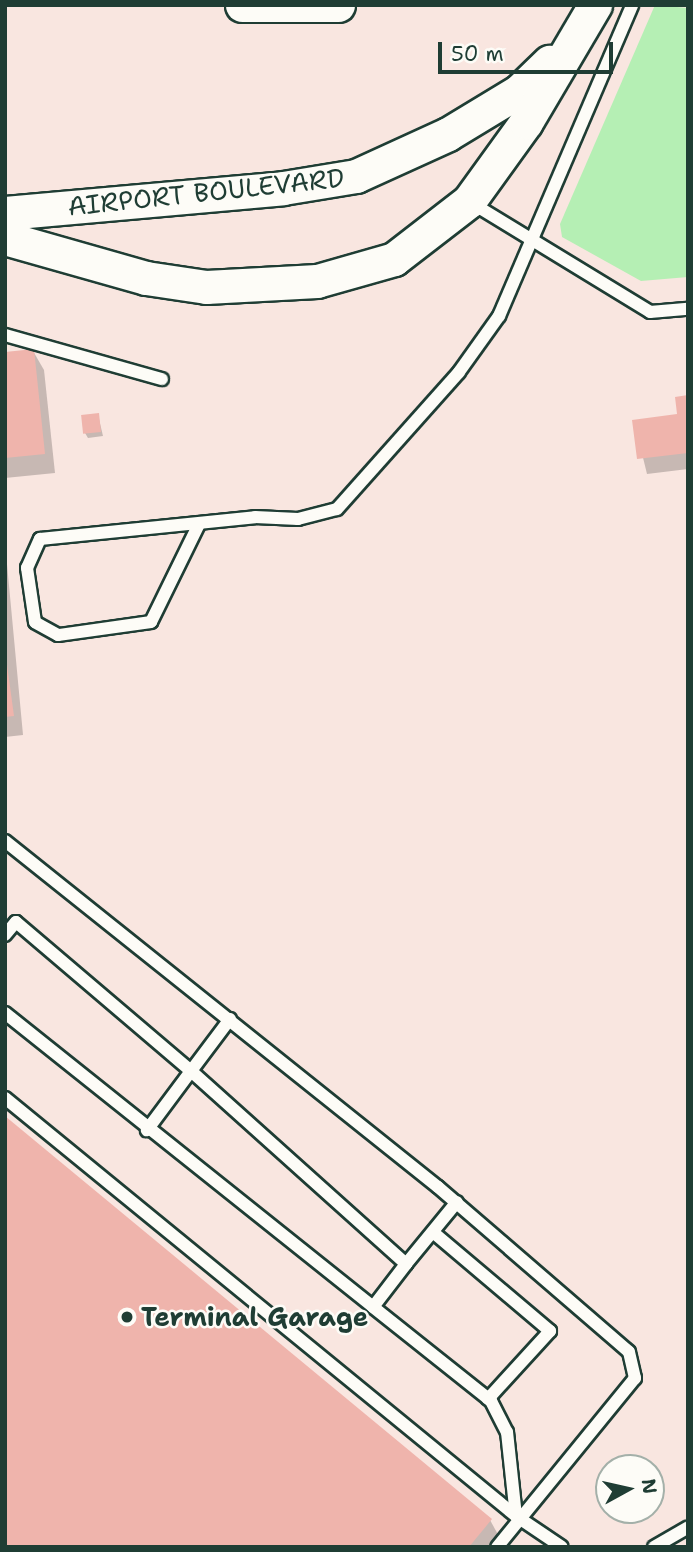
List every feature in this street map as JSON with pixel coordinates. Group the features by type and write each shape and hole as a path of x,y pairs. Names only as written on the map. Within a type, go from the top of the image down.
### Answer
{"street":[{"path":"243,5 338,5"},
{"name":"AIRPORT BOULEVARD","path":"5,238 146,278 257,287 317,281 394,259 469,201 526,122 595,5"},
{"name":"AIRPORT BOULEVARD","path":"5,213 198,197 356,176 447,134 519,91 575,37"}],"lane":[{"path":"199,524 151,622 58,635 35,622 27,568 40,539 199,524 299,519 337,509 481,345 531,242 632,5"},
{"path":"469,201 531,242 650,312 688,309"},
{"path":"5,335 162,379"},
{"path":"6,844 230,1019 457,1202 611,1331 629,1352 635,1378 516,1517 497,1547"},
{"path":"5,935 16,922 191,1071 406,1264"},
{"path":"5,1013 147,1130 488,1399 507,1432 516,1517"},
{"path":"147,1130 230,1019"},
{"path":"5,1098 516,1517 562,1547"},
{"path":"373,1307 457,1202"},
{"path":"434,1233 550,1331 488,1399"},
{"path":"654,1547 688,1527"}],"shaded area":[{"path":"5,5 688,5 688,1547 5,1547"}],"green space":[{"path":"655,5 688,8 688,277 641,281 562,237 560,224"}],"building":[{"path":"34,349 45,454 5,458 5,352"},
{"path":"688,395 688,453 637,459 632,420 677,414 675,397"},
{"path":"99,413 101,432 83,434 81,415"},
{"path":"5,650 14,716 5,717"},
{"name":"Terminal Garage","path":"5,1116 492,1519 469,1547 5,1547"}],"place":[{"name":"Terminal Garage","path":"127,1317"}]}
